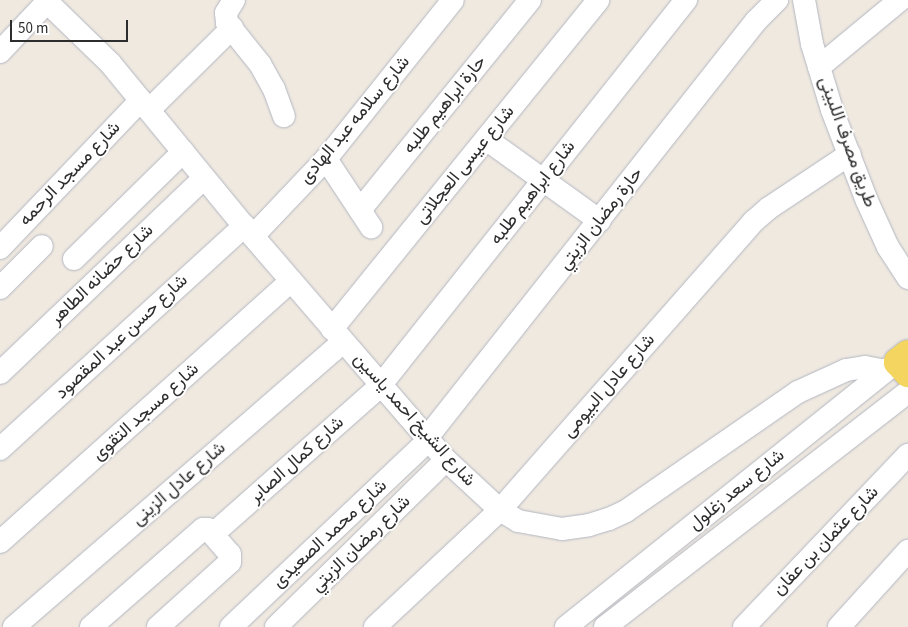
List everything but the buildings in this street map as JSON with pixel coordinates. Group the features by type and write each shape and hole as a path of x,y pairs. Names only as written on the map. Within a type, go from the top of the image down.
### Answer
{"street":[{"path":"234,0 226,13 227,23 260,64 274,89 284,116"},
{"name":"شارع سلامه عبد الهادى","path":"248,231 326,159 453,0"},
{"name":"حارة ابراهيم طلبه","path":"326,159 365,219 530,0"},
{"name":"شارع عيسى العجلاتى","path":"338,336 486,139 598,0"},
{"name":"حارة رمضان الزيتي","path":"427,440 756,21 777,0"},
{"name":"طريق مصرف اللبينى","path":"804,0 812,44 832,110 866,201 888,247 908,278"},
{"path":"819,67 900,0"},
{"path":"0,52 46,1"},
{"name":"شارع الشيخ احمد ياسين","path":"46,1 110,63 248,231 427,440 500,510 518,521 562,529 609,519 626,511 798,392 846,370 900,365"},
{"name":"شارع ابراهيم طلبه","path":"380,386 682,1"},
{"name":"شارع مسجد الرحمه","path":"0,248 145,105 232,28"},
{"path":"486,139 600,221"},
{"path":"74,260 183,152"},
{"name":"شارع عادل البيومى","path":"375,627 500,510 754,221 782,199 850,154"},
{"name":"شارع حضانه الطاهر","path":"0,373 204,178"},
{"name":"شارع حسن عبد المقصود","path":"0,449 248,231"},
{"path":"0,288 42,246"},
{"name":"شارع مسجد التقوى","path":"0,542 291,281"},
{"name":"شارع عادل الزينى","path":"14,627 338,336"},
{"name":"شارع سعد زغلول","path":"566,627 900,365"},
{"name":"شارع كمال الصابر","path":"213,534 380,386"},
{"name":"شارع سعد زغلول","path":"605,627 908,392"},
{"name":"شارع محمد الصعيدى","path":"231,627 427,440"},
{"name":"شارع عثمان بن عفان","path":"744,627 908,455"},
{"name":"شارع رمضان الزيتي","path":"276,627 446,460"},
{"path":"90,627 203,528 208,529 230,554 230,562 158,627"},
{"path":"839,627 908,552"}]}
